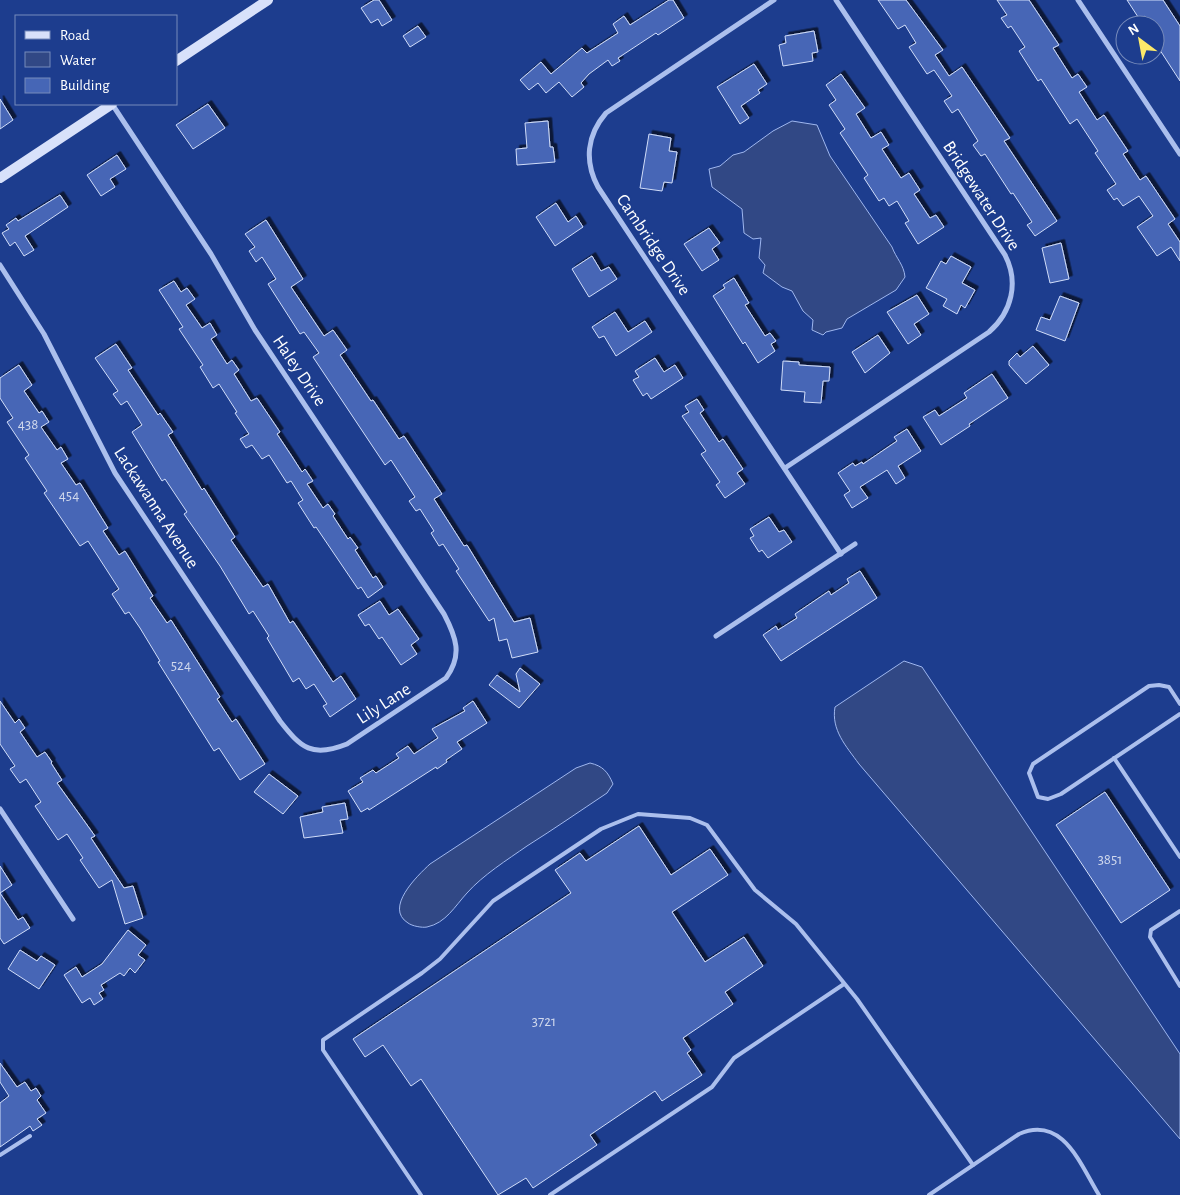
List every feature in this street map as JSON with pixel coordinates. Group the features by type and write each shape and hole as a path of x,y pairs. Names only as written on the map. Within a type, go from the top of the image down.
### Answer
{"street":[{"path":"178,60 268,0"},
{"name":"Cambridge Drive","path":"774,0 606,113 594,132 589,157 593,176 598,187 841,554"},
{"name":"Bridgewater Drive","path":"785,468 989,332 1007,310 1012,288 1010,268 1005,255 836,0"},
{"path":"1078,0 1180,154"},
{"path":"0,178 110,105"},
{"name":"Haley Drive","path":"113,105 212,254 259,337 444,614 456,639 457,655"},
{"name":"Lackawanna Avenue","path":"0,265 50,344 106,456 124,487 280,721 297,742 310,750"},
{"path":"716,636 855,544"},
{"name":"Lily Lane","path":"310,750 333,750 357,739 439,684 451,671 457,655"},
{"path":"0,809 73,919"}],"lane":[{"path":"1180,704 1169,687 1149,686 1033,764 1028,773 1038,797 1048,799 1061,794 1180,714"},
{"path":"1114,758 1180,856"},
{"path":"421,1195 323,1050 323,1040 422,974 440,959 493,901 601,829 638,814 690,818 707,825 755,890 796,924 844,984 972,1165"},
{"path":"1180,911 1151,930 1150,937 1180,986"},
{"path":"550,1195 712,1087 734,1058 844,984"},
{"path":"930,1195 1019,1134 1032,1129 1046,1130 1056,1134 1068,1144 1099,1195"},
{"path":"0,1156 30,1136"}],"water":[{"path":"792,121 817,125 830,156 892,247 905,277 896,290 847,319 842,328 826,332 823,335 812,330 813,320 803,311 792,291 782,287 763,273 765,265 759,258 761,238 753,239 744,233 742,209 712,187 709,169 720,166 733,155 744,152 773,131"},
{"path":"904,661 922,667 1180,1054 1180,1139 849,751 837,730 834,715 835,707"},
{"path":"590,763 602,768 609,776 613,784 607,793 503,862 473,886 440,922 427,927 420,927 408,923 402,917 399,909 405,892 430,864 576,768"}],"building":[{"path":"374,0 379,0 392,20 382,26 378,19 371,23 361,8"},
{"path":"669,0 673,0 684,18 658,35 656,33 618,58 620,61 612,66 608,60 589,74 581,83 584,87 572,97 559,82 546,93 538,83 529,90 520,80 541,62 551,74 582,48 587,53 618,33 613,24 624,16 630,25"},
{"path":"878,0 906,0 943,50 935,55 949,76 962,67 1010,138 1004,141 1057,221 1035,236 1027,225 1032,222 1013,193 1011,194 985,154 981,156 973,145 978,141 958,109 952,113 944,101 952,96 934,70 927,74 909,47 916,43 905,25 898,29"},
{"path":"997,0 1029,0 1059,45 1053,48 1072,78 1078,74 1087,87 1079,92 1097,120 1104,115 1128,151 1123,154 1140,180 1146,176 1175,219 1168,224 1180,242 1180,261 1171,247 1157,256 1137,227 1153,216 1139,196 1123,206 1117,198 1114,200 1107,190 1116,184 1095,153 1098,151 1077,119 1070,124 1041,79 1038,81 1019,51 1025,47 1011,26 1008,28 1001,18 1007,15"},
{"path":"1127,0 1163,0 1180,26 1180,81 1165,58 1165,15 1137,15"},
{"path":"418,26 426,37 410,47 403,36"},
{"path":"814,31 818,52 812,53 813,61 783,66 779,45 786,43 785,36"},
{"path":"754,64 767,84 758,90 760,93 741,106 749,118 740,124 717,87"},
{"path":"841,74 865,108 856,114 871,138 881,132 889,145 882,149 901,178 909,173 920,190 914,194 930,218 936,215 944,227 918,244 905,223 909,221 897,201 889,206 884,198 879,201 864,178 868,175 840,133 845,129 829,105 836,100 826,85"},
{"path":"0,99 13,120 0,129"},
{"path":"208,104 225,128 193,149 176,125"},
{"path":"548,121 550,147 553,147 555,162 517,165 516,149 527,148 525,123"},
{"path":"649,134 671,138 669,151 677,152 672,183 664,182 662,191 640,188"},
{"path":"117,155 126,169 110,179 115,187 101,196 87,175"},
{"path":"60,195 68,207 25,236 34,250 24,256 15,242 10,246 2,233 9,229 6,225 16,218 18,221"},
{"path":"556,203 568,222 576,216 583,227 555,246 536,217"},
{"path":"266,220 303,279 291,287 324,336 333,330 347,350 340,355 399,439 404,436 442,494 434,499 464,546 467,545 514,622 530,618 538,652 512,658 507,639 499,641 494,618 489,621 456,571 459,569 443,544 439,546 431,533 434,531 420,509 416,511 409,501 415,497 391,460 385,465 313,357 319,353 304,332 300,334 268,284 276,279 262,257 256,262 249,251 255,247 245,234"},
{"path":"709,228 720,243 712,249 719,260 702,271 684,244"},
{"path":"1061,243 1069,279 1050,283 1042,248"},
{"path":"592,256 601,271 609,267 617,279 589,297 572,269"},
{"path":"951,256 971,267 962,283 975,290 965,308 961,305 957,314 943,306 947,299 926,288 941,261 946,264"},
{"path":"734,278 749,303 745,305 765,336 770,333 776,341 771,344 775,351 758,363 745,342 743,344 713,296 725,288 723,285"},
{"path":"174,281 181,292 187,288 195,299 186,305 202,328 210,323 217,335 211,339 227,364 232,360 239,370 234,374 251,401 257,398 280,432 277,434 302,472 305,469 313,481 307,484 323,508 328,504 335,514 333,516 348,539 350,537 358,548 355,550 373,578 376,576 383,587 368,598 361,587 358,589 316,527 314,528 298,503 303,500 291,481 287,483 269,455 262,459 252,445 246,448 240,439 249,434 219,384 213,388 200,367 203,365 179,329 183,327 159,290"},
{"path":"917,295 929,314 914,324 921,335 908,344 887,312"},
{"path":"1060,296 1079,303 1065,341 1036,330 1041,317 1050,320"},
{"path":"615,312 628,332 645,321 652,332 616,356 604,336 599,338 592,327"},
{"path":"878,335 890,353 865,373 852,352"},
{"path":"116,344 132,368 128,370 158,415 160,413 173,432 168,435 202,490 204,488 235,537 231,540 263,587 268,584 290,623 293,621 333,682 341,676 356,699 330,717 323,706 327,704 314,684 306,689 299,678 293,682 267,638 269,636 253,611 249,614 220,566 184,514 187,512 165,479 162,481 132,432 142,425 127,401 121,405 113,394 118,391 95,358"},
{"path":"1033,346 1049,365 1026,384 1009,365 1009,361 1017,353 1020,357"},
{"path":"655,358 664,372 675,365 683,378 651,399 647,393 643,396 633,380 639,377 635,371"},
{"path":"783,361 799,362 799,365 830,367 829,381 823,381 821,403 804,402 805,392 781,390"},
{"path":"19,365 32,385 24,391 39,413 42,411 49,422 41,427 57,450 61,447 68,459 61,463 76,485 80,483 108,528 103,531 119,555 125,551 153,596 150,598 167,623 171,620 220,697 217,699 232,722 236,719 265,764 240,780 219,748 214,751 158,662 160,661 140,628 129,612 125,614 112,594 119,589 88,541 80,546 44,493 47,491 25,458 29,455 7,422 13,418 0,398 0,378"},
{"path":"992,374 1008,398 941,445 923,417 935,410 939,416 967,398 964,393"},
{"path":"697,399 704,410 700,413 719,442 723,439 743,469 737,473 745,484 725,498 716,485 720,482 701,454 706,451 682,416 689,412 685,406"},
{"path":"907,429 921,451 898,466 905,478 896,484 887,470 860,487 868,498 852,508 844,495 850,491 838,473 853,463 855,466 862,462 863,464 897,441 894,437"},
{"path":"769,517 779,532 784,530 792,542 768,558 762,550 759,552 750,538 754,536 750,529"},
{"path":"860,571 877,598 781,661 763,635 776,626 778,630 797,618 795,614 829,591 831,595 849,583 847,579"},
{"path":"380,601 389,615 398,609 419,639 411,645 417,654 401,665 382,637 379,639 369,624 365,626 358,615"},
{"path":"520,668 540,684 519,708 489,685 497,675 520,692 516,674"},
{"path":"0,701 15,723 19,719 25,728 20,732 37,757 45,752 52,762 62,780 57,783 95,836 91,838 124,888 133,886 143,918 125,924 112,880 99,888 80,860 83,858 67,834 58,840 35,806 41,802 26,779 20,783 10,769 15,766 0,744"},
{"path":"473,701 487,723 457,742 462,749 437,769 436,767 369,810 368,808 361,812 348,791 363,782 360,778 373,770 376,773 399,758 396,754 408,746 414,754 438,738 432,729 465,711 463,708"},
{"path":"269,774 298,796 283,814 254,792"},
{"path":"1105,792 1170,890 1121,923 1056,825"},
{"path":"345,803 348,819 340,820 343,833 304,838 300,817 323,812 322,807"},
{"path":"639,826 671,875 710,849 728,875 672,912 705,962 744,937 763,966 725,992 733,1004 683,1038 691,1050 687,1053 702,1075 662,1101 655,1091 590,1135 597,1145 533,1188 526,1178 498,1195 421,1079 411,1086 383,1045 365,1057 353,1039 571,893 555,870 580,853 586,861"},
{"path":"0,866 12,885 0,893"},
{"path":"0,893 18,920 23,917 30,928 4,944 0,938"},
{"path":"128,930 146,945 138,955 145,960 135,973 130,968 124,976 120,973 101,985 104,990 99,993 103,999 94,1005 90,998 82,1003 64,975 76,967 82,977 102,964"},
{"path":"20,950 37,961 41,956 55,965 39,989 8,969"},
{"path":"0,1063 17,1087 25,1082 31,1091 36,1088 41,1096 37,1100 46,1113 37,1119 42,1125 33,1131 30,1126 0,1147 0,1103 9,1096 0,1082"}]}
